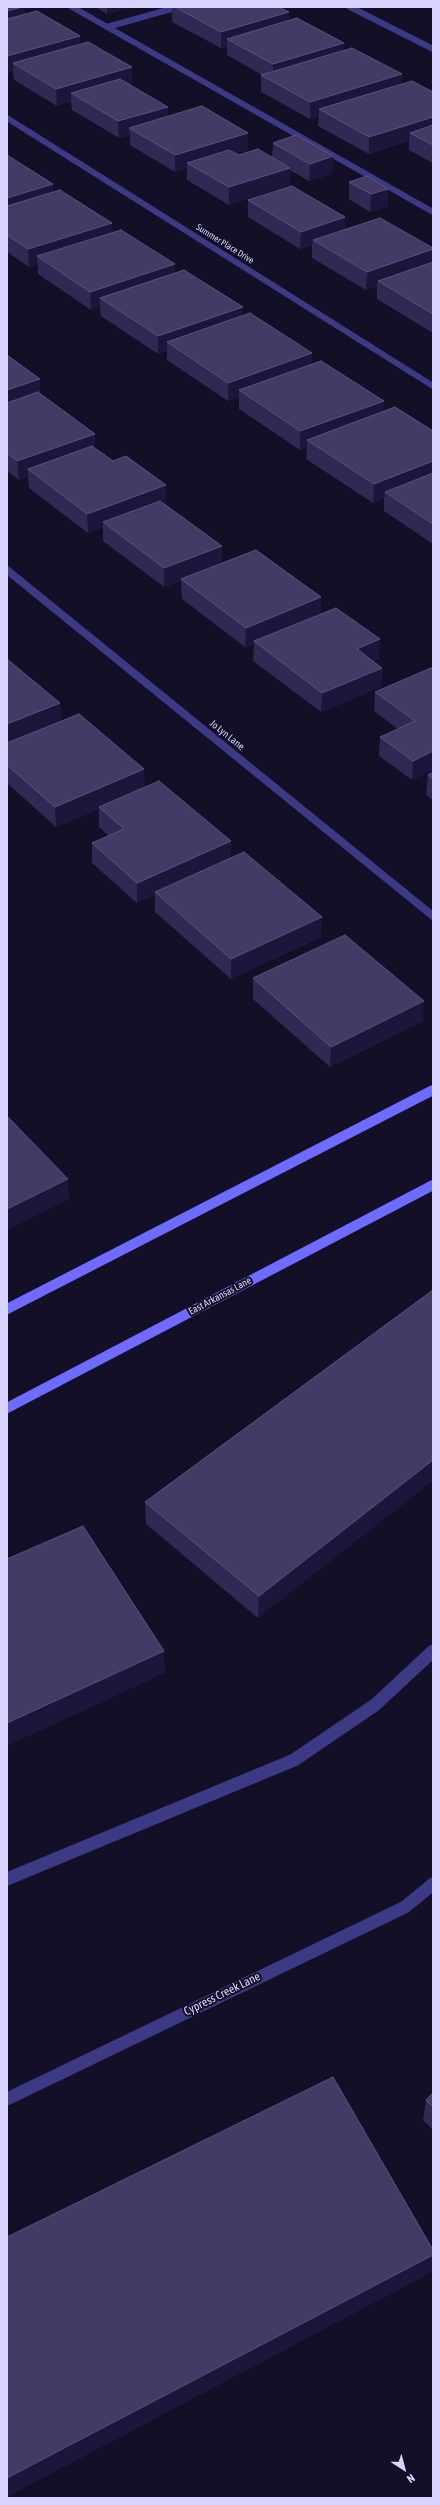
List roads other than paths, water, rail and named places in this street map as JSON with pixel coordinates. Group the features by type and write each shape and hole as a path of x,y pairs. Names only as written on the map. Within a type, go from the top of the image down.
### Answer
{"main road":[{"path":"7,1308 433,1090"},
{"name":"East Arkansas Lane","path":"7,1408 433,1185"}],"street":[{"path":"72,7 433,212"},
{"path":"107,27 178,7"},
{"path":"350,7 433,50"},
{"name":"Summer Place Drive","path":"7,118 433,386"},
{"name":"Jo Lyn Lane","path":"7,570 433,916"},
{"path":"7,1879 294,1760 375,1705 433,1651"},
{"name":"Cypress Creek Lane","path":"7,2100 238,1986 405,1907 433,1884"}]}
